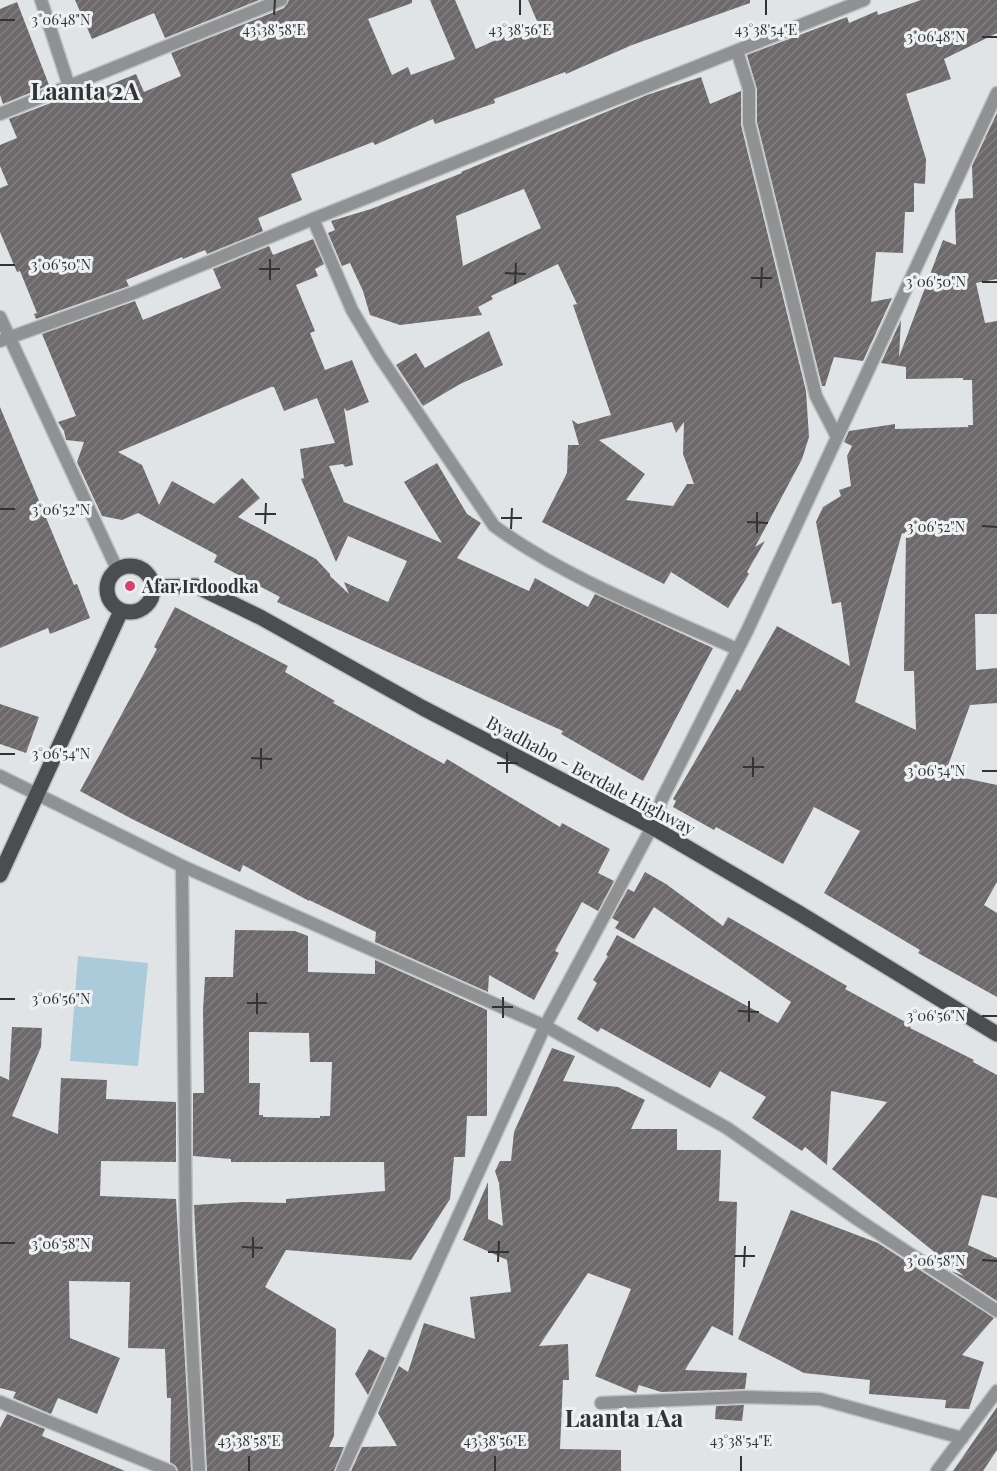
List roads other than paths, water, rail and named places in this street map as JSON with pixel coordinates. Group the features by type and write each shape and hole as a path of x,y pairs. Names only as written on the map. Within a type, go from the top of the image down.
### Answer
{"main road":[{"path":"126,565 144,570 151,577 154,586 153,596 148,604 131,613 122,611 113,605 106,586 117,569 126,565"},
{"name":"Byadhabo - Berdale Highway","path":"154,586 196,586 260,617 423,708 652,827 799,913 997,1034"},
{"path":"0,875 122,611"}],"street":[{"path":"41,0 69,86"},
{"path":"0,114 281,0"},
{"path":"4,339 136,292 313,219 864,0"},
{"path":"737,51 749,89 749,123 816,396 837,437"},
{"path":"342,1471 545,1026 652,827 662,799 748,629 997,93"},
{"path":"313,219 352,310 386,366 494,526 519,544 606,590 737,649"},
{"path":"0,317 4,339 117,569"},
{"path":"0,776 182,866 545,1026 727,1128 857,1219 997,1311"},
{"path":"182,866 186,1231 200,1471"},
{"path":"937,1471 997,1391"},
{"path":"601,1403 745,1397 820,1399 962,1438"},
{"path":"0,1402 171,1471"}],"place":[{"name":"Afar Irdoodka","path":"130,586"}],"district":[{"name":"Laanta 2A","path":"85,90"},
{"name":"Laanta 1Aa","path":"624,1417"}]}
